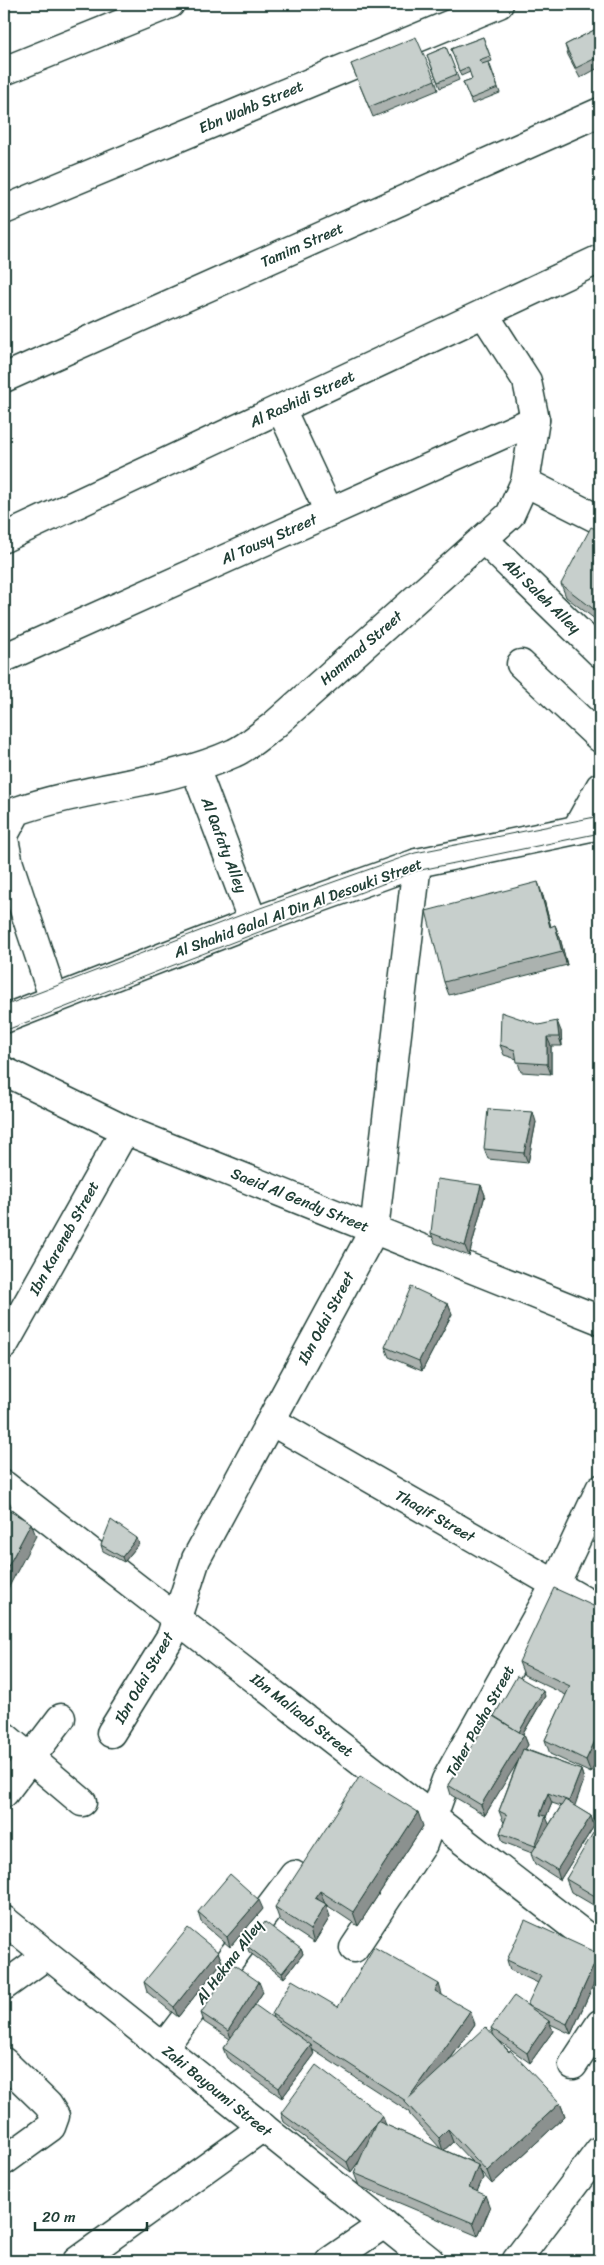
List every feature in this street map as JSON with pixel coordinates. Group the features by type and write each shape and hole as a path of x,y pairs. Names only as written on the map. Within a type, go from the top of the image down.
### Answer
{"street":[{"path":"4,71 170,4"},
{"name":"Ebn Wahb Street","path":"4,210 499,4"},
{"name":"Tamim Street","path":"4,378 600,112"},
{"name":"Al Rashidi Street","path":"4,538 600,260"},
{"name":"Hammad Street","path":"4,835 17,811 35,805 195,768 236,753 272,727 510,515 524,482 535,420 527,381 484,314"},
{"path":"281,409 329,512"},
{"name":"Al Tousy Street","path":"4,658 535,420"},
{"path":"524,482 600,520"},
{"name":"Abi Saleh Alley","path":"484,540 600,653"},
{"path":"521,664 600,738"},
{"name":"Al Qafaty Alley","path":"195,768 253,922"},
{"path":"588,827 600,788"},
{"name":"Al Shahid Galal Al Din Al Desouki Street","path":"4,1019 253,922 417,863 588,827"},
{"path":"4,839 9,864 54,1000"},
{"name":"Ibn Odai Street","path":"112,1733 162,1652 177,1618 196,1559 374,1230 417,863"},
{"name":"Saeid Al Gendy Street","path":"4,1071 125,1130 600,1320"},
{"name":"Ibn Kareneb Street","path":"4,1345 125,1130"},
{"name":"Thaqif Street","path":"270,1421 600,1610"},
{"name":"Ibn Maliaab Street","path":"4,1485 600,1947"},
{"name":"Taher Pasha Street","path":"354,1948 423,1844 446,1780 556,1585 600,1490"},
{"path":"4,1793 61,1718"},
{"path":"4,1736 82,1802"},
{"name":"Al Hekma Alley","path":"163,2048 294,1875"},
{"name":"Zahi Bayoumi Street","path":"4,1920 430,2261"},
{"path":"4,1986 47,1955"},
{"path":"573,2065 600,2024"},
{"path":"4,2062 48,2105 55,2116 51,2127 4,2161"},
{"path":"77,2261 263,2127"},
{"path":"516,2261 600,2150"},
{"path":"330,2261 384,2224"}],"building":[{"path":"600,27 600,56 576,68 565,45"},
{"path":"416,37 435,80 369,107 351,64"},
{"path":"483,37 490,56 479,60 482,64 488,62 498,88 470,99 463,82 472,79 468,67 459,71 451,49"},
{"path":"446,47 457,74 438,82 427,55"},
{"path":"591,527 600,531 600,614 561,584"},
{"path":"538,882 550,927 555,925 562,952 444,982 426,911"},
{"path":"501,1012 539,1025 557,1021 559,1037 547,1037 547,1064 517,1062 515,1050 500,1045"},
{"path":"488,1109 533,1112 524,1153 484,1149"},
{"path":"437,1179 481,1185 465,1246 431,1233"},
{"path":"411,1287 448,1304 419,1361 385,1347"},
{"path":"4,1508 31,1523 4,1574"},
{"path":"111,1520 137,1538 122,1557 101,1545"},
{"path":"554,1588 600,1609 600,1730 586,1760 545,1740 570,1686 519,1662"},
{"path":"517,1676 543,1691 519,1732 494,1716"},
{"path":"491,1715 524,1735 481,1805 448,1785"},
{"path":"523,1749 581,1770 569,1801 548,1793 540,1815 546,1816 535,1846 500,1833 507,1815 499,1811"},
{"path":"360,1776 418,1812 353,1912 320,1891 315,1898 326,1904 310,1930 275,1907"},
{"path":"565,1800 591,1816 557,1870 531,1854"},
{"path":"600,1830 600,1899 566,1879 593,1833 597,1835"},
{"path":"230,1874 259,1900 227,1937 198,1912"},
{"path":"525,1920 599,1954 567,2024 527,2005 541,1976 507,1960"},
{"path":"265,1922 301,1949 282,1973 247,1946"},
{"path":"188,1928 218,1952 174,2007 144,1982"},
{"path":"374,1947 439,1984 435,1991 470,2011 408,2099 486,2027 560,2103 487,2171 448,2129 439,2138 406,2101 272,2014 292,1980 338,2007"},
{"path":"233,1964 259,1982 228,2031 201,2013"},
{"path":"514,1996 549,2021 527,2053 491,2028"},
{"path":"255,2005 311,2045 279,2088 223,2048"},
{"path":"316,2065 382,2115 347,2162 281,2113"},
{"path":"377,2121 478,2165 469,2188 485,2195 473,2223 354,2173"}],"tram line":[{"path":"4,1006 249,912 415,853 600,816"},
{"path":"4,1031 416,871 600,833"}]}
